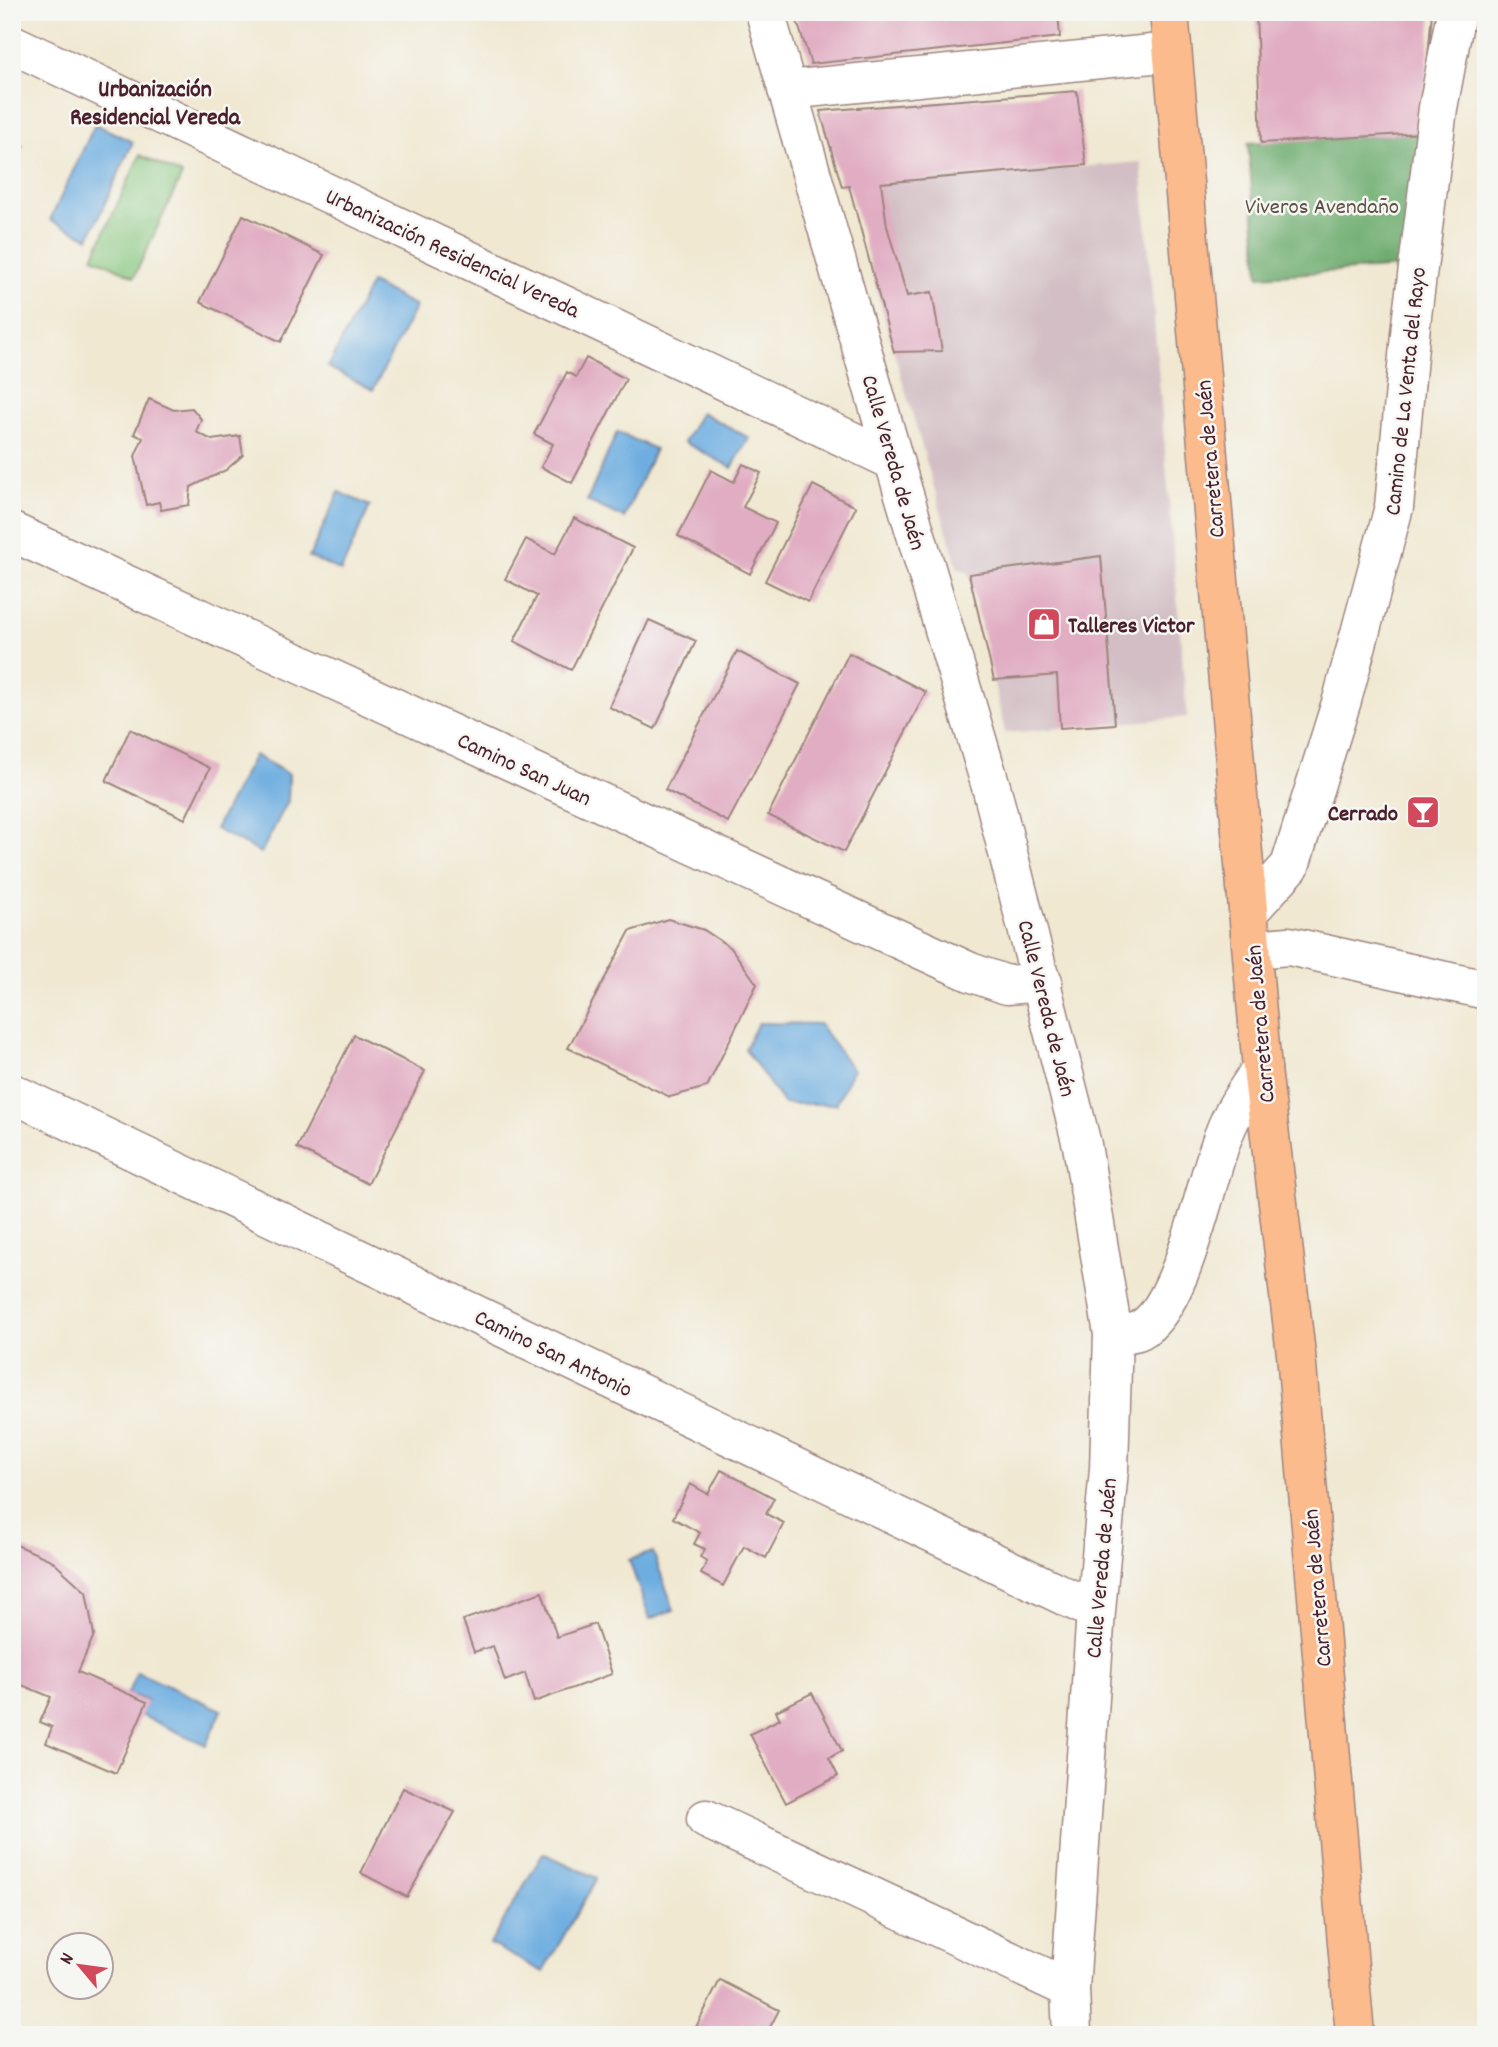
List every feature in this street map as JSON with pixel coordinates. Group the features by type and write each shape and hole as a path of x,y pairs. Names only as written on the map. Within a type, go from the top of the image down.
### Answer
{"highway":[{"name":"Carretera de Jaén","path":"1169,12 1262,1069 1296,1354 1355,2035"}],"street":[{"name":"Calle Vereda de Jaén","path":"765,12 992,790 1043,982 1082,1145 1113,1334 1109,1469 1096,1611 1070,1989 1072,2035"},
{"name":"Camino de La Venta del Rayo","path":"1250,910 1290,866 1342,700 1394,507 1411,324 1438,108 1456,12"},
{"name":"Urbanización Residencial Vereda","path":"12,44 894,461"},
{"path":"788,90 1172,52"},
{"name":"Camino San Juan","path":"12,532 970,972 1007,985 1043,982"},
{"path":"1252,949 1289,946 1486,989"},
{"path":"1113,1334 1139,1331 1161,1311 1175,1285 1224,1133 1245,1091 1262,1069"},
{"name":"Camino San Antonio","path":"12,1093 1096,1611"},
{"path":"706,1819 1070,1989"}],"shaded area":[{"path":"1141,162 1187,717 1005,733 970,574 958,568 894,352 849,186"}],"green space":[{"name":"Viveros Avendaño","path":"1421,133 1403,267 1259,276 1248,143"},
{"path":"140,155 182,175 134,277 93,257"}],"water":[{"path":"95,124 133,142 89,238 50,220"},
{"path":"371,283 416,306 373,390 328,367"},
{"path":"701,412 749,438 732,468 684,442"},
{"path":"617,432 655,449 624,518 587,501"},
{"path":"339,492 370,506 341,571 309,557"},
{"path":"254,755 289,774 288,801 261,853 215,829"},
{"path":"758,1023 819,1024 853,1070 836,1104 784,1104 745,1049"},
{"path":"653,1552 674,1610 650,1619 629,1560"},
{"path":"137,1672 222,1710 206,1745 140,1715 147,1701 128,1693"},
{"path":"543,1853 597,1878 543,1972 490,1944"}],"building":[{"path":"794,12 1058,12 1060,37 811,64"},
{"path":"1256,12 1432,12 1421,133 1261,143"},
{"path":"1077,91 1086,165 881,183 887,226 907,296 932,292 942,351 894,352 849,186 842,187 820,111"},
{"path":"12,141 24,146 12,170"},
{"path":"243,215 324,255 281,342 200,302"},
{"path":"586,358 626,379 572,483 541,467 553,444 534,434 567,372 576,377"},
{"path":"149,399 174,410 192,408 201,419 196,432 212,440 240,436 243,455 226,470 191,487 189,505 161,510 159,502 146,505 135,456 143,438 134,434"},
{"path":"743,464 761,473 743,507 776,523 750,574 678,536 711,470 734,482"},
{"path":"813,485 856,507 808,602 765,581"},
{"path":"574,518 633,548 571,670 514,641 537,596 505,579 526,539 555,554"},
{"name":"Talleres Victor","path":"1101,556 1115,724 1060,728 1057,675 994,680 969,574"},
{"path":"649,620 696,641 655,729 609,707"},
{"path":"737,651 800,684 728,822 665,790"},
{"path":"849,653 926,692 844,852 768,815"},
{"path":"130,729 210,768 185,819 106,781"},
{"path":"668,919 704,930 731,948 757,984 707,1087 670,1097 568,1048 630,931"},
{"path":"354,1035 425,1071 368,1184 297,1148"},
{"path":"721,1470 774,1498 766,1514 784,1523 766,1558 744,1546 723,1586 701,1574 707,1561 700,1557 705,1549 694,1544 700,1533 673,1518 690,1484 708,1494"},
{"path":"12,1543 51,1560 86,1592 94,1635 78,1672 147,1702 116,1773 46,1743 52,1727 40,1722 51,1697 12,1681"},
{"path":"542,1592 557,1637 595,1624 612,1674 534,1702 525,1673 505,1681 493,1646 474,1652 463,1620"},
{"path":"812,1693 842,1751 829,1758 838,1776 786,1803 750,1734 780,1719 776,1711"},
{"path":"403,1788 455,1812 407,1897 361,1873"},
{"path":"720,1980 779,2010 766,2035 692,2035"}],"place":[{"name":"Talleres Victor","path":"1044,624"},
{"name":"Cerrado","path":"1423,812"}],"district":[{"name":"Urbanización Residencial Vereda","path":"155,102"}]}
